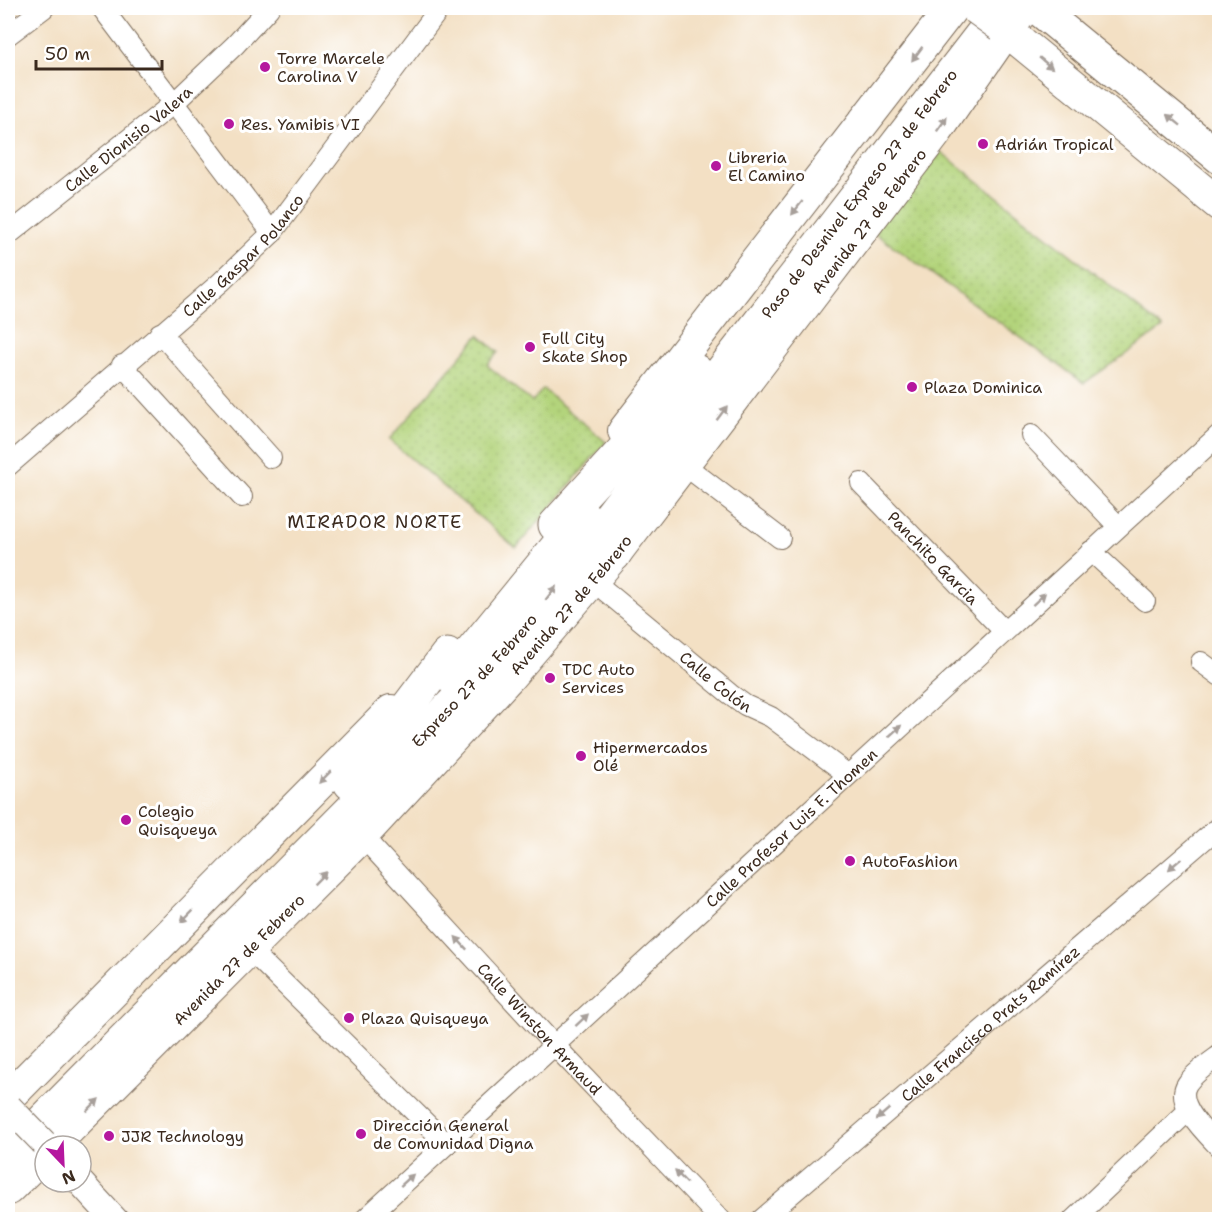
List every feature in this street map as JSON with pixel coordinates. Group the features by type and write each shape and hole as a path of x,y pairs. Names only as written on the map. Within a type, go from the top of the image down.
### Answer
{"highway":[{"name":"Paso de Desnivel Expreso 27 de Febrero","path":"705,376 795,247 998,14"},
{"path":"550,530 705,376"},
{"path":"614,555 705,376"},
{"name":"Expreso 27 de Febrero","path":"199,950 360,787 576,525 705,376"},
{"path":"360,787 447,655"},
{"path":"360,787 500,688"},
{"path":"8,1110 199,950"},
{"path":"8,1156 199,950"}],"main road":[{"path":"8,1110 447,655 550,530 662,381 952,8"},
{"path":"1037,8 1220,158"},
{"path":"998,14 1220,206"},
{"name":"Avenida 27 de Febrero","path":"60,1134 362,836 500,688 614,555 935,134 998,14"},
{"name":"Avenida 27 de Febrero","path":"8,1189 33,1162"}],"street":[{"path":"8,35 44,8"},
{"path":"102,8 272,233"},
{"name":"Calle Dionisio Valera","path":"8,235 174,103 235,45 269,8"},
{"name":"Calle Gaspar Polanco","path":"8,466 122,365 221,282 272,233 440,8"},
{"path":"160,333 271,458"},
{"path":"122,365 242,497"},
{"name":"Calle Profesor Luis F. Thomen","path":"364,1220 847,774 1220,434"},
{"path":"1031,435 1118,526"},
{"path":"683,464 780,538"},
{"name":"Panchito Garcia","path":"861,483 1004,631"},
{"path":"1091,551 1145,601"},
{"name":"Calle Colón","path":"591,580 729,694 745,705 771,717 847,774"},
{"path":"1201,662 1220,676"},
{"name":"Calle Francisco Prats Ramírez","path":"761,1220 1220,826"},
{"name":"Calle Winston Armaud","path":"362,836 555,1046 722,1220"},
{"path":"249,949 447,1144"},
{"path":"1220,1055 1188,1082 1183,1096 1188,1111 1220,1148"},
{"path":"8,1110 33,1134"},
{"path":"1076,1218 1188,1111"},
{"path":"91,1194 115,1220"}],"green space":[{"path":"941,152 1163,328 1084,383 872,231"},
{"path":"479,335 498,352 487,365 532,402 543,389 606,442 516,548 389,440"}],"place":[{"name":"Torre Marcele Carolina V","path":"265,67"},
{"name":"Res. Yamibis VI","path":"229,124"},
{"name":"Adrián Tropical","path":"983,144"},
{"name":"Libreria El Camino","path":"716,166"},
{"name":"Full City Skate Shop","path":"530,347"},
{"name":"Plaza Dominica","path":"912,387"},
{"name":"TDC Auto Services","path":"550,678"},
{"name":"Hipermercados Olé","path":"581,756"},
{"name":"Colegio Quisqueya","path":"126,820"},
{"name":"AutoFashion","path":"850,861"},
{"name":"Plaza Quisqueya","path":"349,1018"},
{"name":"Dirección General de Comunidad Digna","path":"361,1134"},
{"name":"JJR Technology","path":"109,1136"}],"district":[{"name":"MIRADOR NORTE","path":"375,522"}]}
